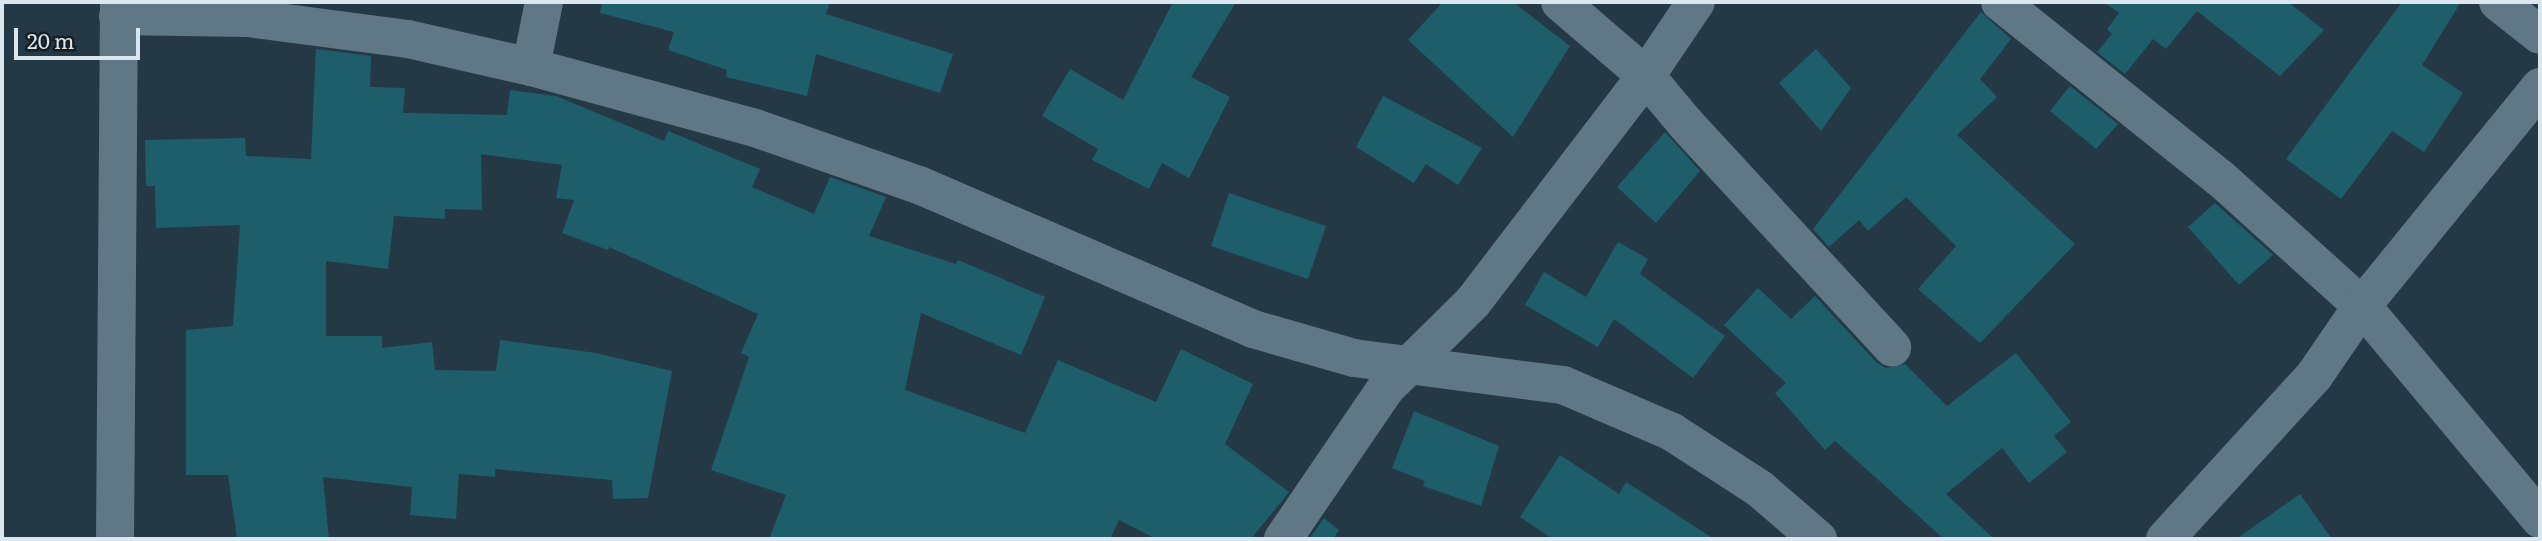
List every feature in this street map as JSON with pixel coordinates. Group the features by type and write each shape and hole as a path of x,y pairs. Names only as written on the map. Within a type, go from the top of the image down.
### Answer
{"street":[{"path":"531,66 544,2"},
{"path":"1560,2 1646,75 1686,124 1892,346"},
{"path":"1283,539 1386,388 1473,302 1646,75 1696,2"},
{"path":"2000,2 2220,178 2362,306 2540,519"},
{"path":"2498,2 2540,35"},
{"path":"115,539 119,9 248,18 408,39 531,66 755,128 919,185 1254,329 1354,358 1474,370 1575,391 1672,432 1760,489 1818,539"},
{"path":"2165,539 2314,376 2362,306 2540,87"}],"building":[{"path":"602,2 830,2 826,14 953,54 940,93 816,54 807,96 726,77 727,70 668,50 674,32 600,13"},
{"path":"1173,2 1236,2 1191,77 1230,97 1189,178 1162,163 1149,189 1092,160 1098,149 1042,116 1070,69 1123,100"},
{"path":"1443,2 1513,2 1570,46 1513,137 1408,40"},
{"path":"2104,2 2288,2 2324,30 2280,76 2197,11 2166,49 2153,39 2125,74 2097,52 2112,34 2107,29 2119,13"},
{"path":"2402,2 2461,2 2422,65 2463,93 2424,152 2392,131 2341,199 2286,159"},
{"path":"1981,12 2011,39 1980,79 1997,97 1957,135 2075,244 1980,343 1918,289 1956,246 1906,197 1868,231 1859,220 1829,247 1813,229"},
{"path":"316,49 371,56 370,87 405,88 403,113 507,115 510,90 556,96 664,141 668,131 760,169 752,187 814,214 830,177 886,197 869,236 956,264 958,260 1045,297 1021,355 921,313 905,390 1025,433 1058,360 1156,402 1181,349 1253,384 1225,444 1289,492 1251,539 1156,539 1119,520 1110,539 769,539 786,495 711,470 749,357 741,353 758,314 609,247 608,250 562,233 574,200 556,198 562,165 481,154 482,210 445,209 445,219 394,216 388,269 326,261 326,336 382,336 382,348 432,342 435,370 496,371 500,340 596,353 672,371 648,498 613,499 612,480 495,469 495,477 459,474 456,519 410,515 412,487 323,477 329,539 237,539 228,475 186,475 186,330 233,326 240,225 156,228 155,186 146,186 145,140 245,138 246,156 311,159"},
{"path":"1816,49 1851,88 1821,131 1779,83"},
{"path":"2070,86 2118,124 2096,149 2050,111"},
{"path":"1383,96 1482,148 1458,185 1426,164 1414,183 1356,147"},
{"path":"1665,132 1700,171 1656,223 1617,187"},
{"path":"1229,193 1326,226 1308,279 1211,246"},
{"path":"2215,203 2273,255 2239,285 2188,227"},
{"path":"1618,242 1648,259 1640,274 1725,336 1693,378 1614,319 1598,347 1525,305 1544,272 1586,297"},
{"path":"1758,288 1791,319 1815,296 1876,362 1886,368 1905,364 1947,406 2016,353 2071,422 2054,436 2067,452 2029,483 2002,448 1946,494 1994,539 1944,539 1835,441 1825,450 1775,393 1786,383 1724,325"},
{"path":"1414,411 1499,446 1481,506 1423,486 1425,481 1392,468"},
{"path":"1560,455 1619,494 1626,482 1714,539 1553,539 1520,517"},
{"path":"2300,494 2332,539 2236,539"},
{"path":"1324,518 1339,530 1333,539 1310,538"}]}
